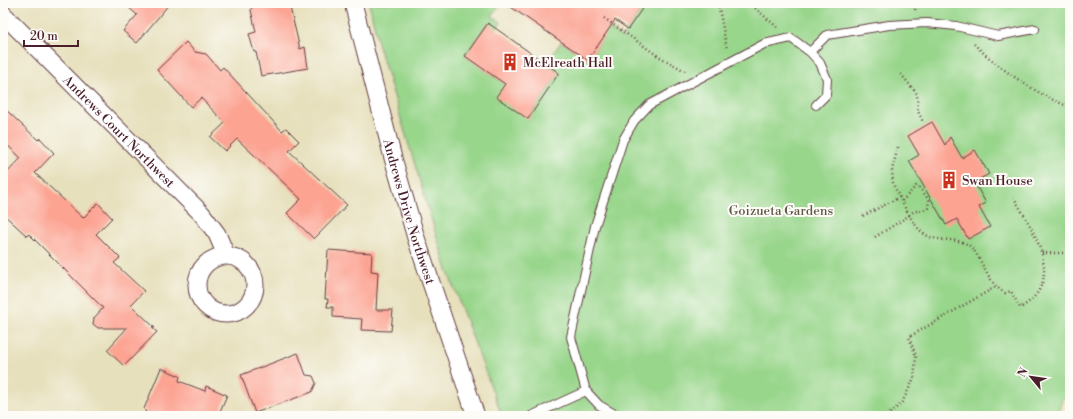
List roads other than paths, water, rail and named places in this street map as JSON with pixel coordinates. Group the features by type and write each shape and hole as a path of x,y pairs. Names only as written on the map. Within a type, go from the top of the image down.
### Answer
{"street":[{"name":"Andrews Drive Northwest","path":"353,3 393,158 416,238 476,416"},
{"name":"Andrews Court Northwest","path":"3,14 202,214 217,234 226,255"}],"lane":[{"path":"810,52 827,35 889,25 927,24 956,26 998,36 1035,29"},
{"path":"618,416 599,405 586,391 571,337 596,226 623,140 634,121 649,105 697,78 764,44 791,38 810,52 820,63 827,79 826,95 816,105"},
{"path":"531,416 586,391"}],"place":[{"name":"McElreath Hall","path":"510,62"},
{"name":"Swan House","path":"949,180"}],"park label":[{"name":"Goizueta Gardens","path":"781,210"}]}
